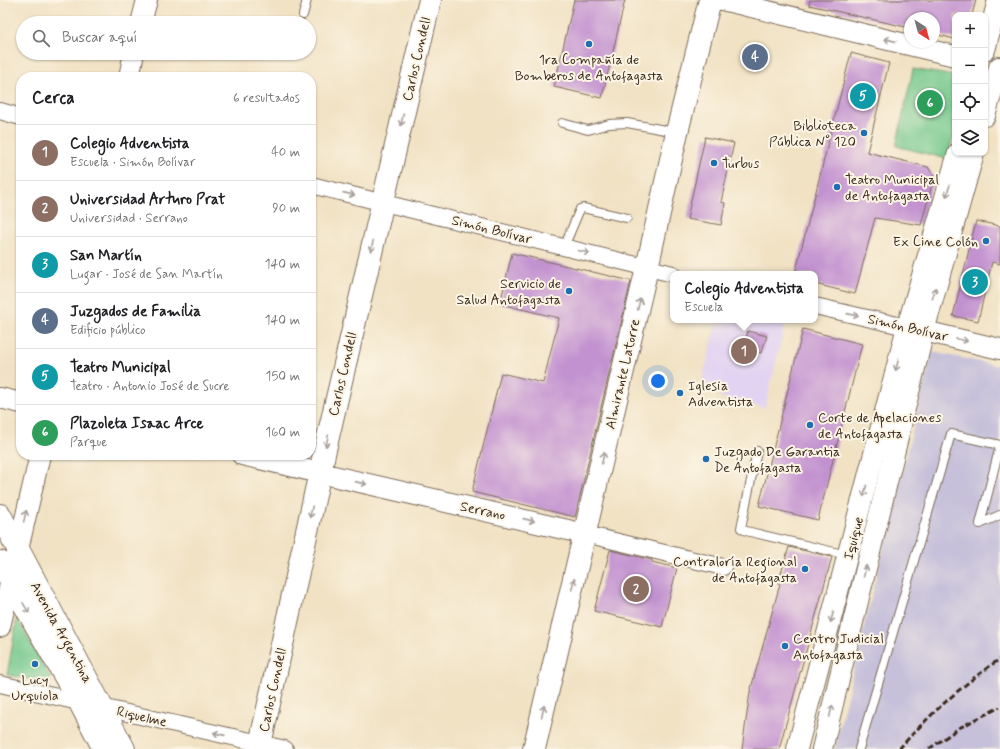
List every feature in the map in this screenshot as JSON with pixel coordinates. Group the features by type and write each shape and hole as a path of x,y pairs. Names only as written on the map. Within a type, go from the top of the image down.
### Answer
{"main road":[{"name":"Carlos Condell","path":"260,746 319,473 430,0"},
{"name":"Almirante Latorre","path":"534,749 647,268 677,132 710,0"},
{"name":"Avenida Argentina","path":"0,515 9,564 104,749"},
{"name":"Avenida Argentina","path":"9,564 103,707 124,749"}],"street":[{"path":"143,16 147,0"},
{"path":"722,0 952,55"},
{"path":"986,48 998,0"},
{"path":"130,72 133,60"},
{"path":"988,101 995,65"},
{"path":"0,112 16,116"},
{"path":"916,329 957,156"},
{"path":"916,329 973,156"},
{"name":"Simón Bolívar","path":"316,186 670,273"},
{"name":"Simón Bolívar","path":"818,307 1000,349"},
{"name":"Iquique","path":"797,749 848,556 916,329"},
{"name":"Iquique","path":"822,749 916,329"},
{"path":"0,398 16,402"},
{"path":"0,627 9,564 39,460"},
{"name":"Serrano","path":"263,460 723,567"},
{"name":"Riquelme","path":"0,684 79,701 260,746 285,749"}],"lane":[{"path":"303,15 307,0"},
{"path":"562,123 588,130 609,124 627,123 677,132"},
{"path":"564,247 580,209 584,208 627,218"},
{"path":"859,749 951,434 1000,446 980,524 1000,515"},
{"path":"757,451 741,528 746,531 848,556"}],"shaded area":[{"path":"716,323 785,323 765,408 720,397 722,390 701,385"},
{"path":"932,352 1000,366 1000,749 834,749"}],"green space":[{"path":"913,69 952,76 952,140 947,159 896,146"},
{"path":"17,618 51,679 46,682 7,675"}],"building":[{"name":"1ra Compañía de Bomberos de Antofagasta","path":"574,0 625,0 602,98 554,87"},
{"path":"810,0 976,0 973,12 952,12 952,38 940,35 940,12 904,12 904,27 809,5"},
{"name":"Teatro Municipal de Antofagasta","path":"851,53 889,63 867,152 928,167 934,177 921,225 875,218 855,294 818,285 818,271 796,271"},
{"path":"705,137 734,143 721,202 725,203 721,225 687,219"},
{"path":"976,221 1000,226 1000,264 992,262 978,321 953,316"},
{"path":"512,253 631,281 575,517 472,492 501,373 543,383 559,318 500,304"},
{"name":"Corte de Apelaciones de Antofagasta","path":"803,329 862,344 818,520 759,506"},
{"path":"748,331 767,336 761,353 743,349"},
{"name":"Centro Judicial Antofagasta","path":"789,547 832,557 779,749 742,749 750,692 780,584 778,583"},
{"path":"610,550 652,560 652,562 677,568 662,627 594,611"}],"railway":[{"path":"899,749 946,701 972,679 1000,659"},
{"path":"929,749 959,728 1000,707"}],"place":[{"name":"1ra Compañía de Bomberos de Antofagasta","path":"589,44"},
{"name":"Juzgados de Familia","path":"755,57"},
{"name":"Teatro Municipal","path":"863,96"},
{"name":"Plazoleta Isaac Arce","path":"930,103"},
{"name":"Biblioteca Pública N° 120","path":"864,133"},
{"name":"Turbus","path":"714,163"},
{"name":"Teatro Municipal de Antofagasta","path":"837,187"},
{"name":"Ex Cine Colón","path":"986,241"},
{"name":"San Martín","path":"975,282"},
{"name":"Servicio de Salud Antofagasta","path":"569,291"},
{"name":"Colegio Adventista","path":"744,351"},
{"name":"Iglesia Adventista","path":"680,393"},
{"name":"Corte de Apelaciones de Antofagasta","path":"810,425"},
{"name":"Juzgado De Garantia De Antofagasta","path":"706,459"},
{"name":"Contraloría Regional de Antofagasta","path":"805,569"},
{"name":"Universidad Arturo Prat","path":"636,589"},
{"name":"Centro Judicial Antofagasta","path":"785,646"},
{"name":"Lucy Urquiola","path":"35,664"}]}
